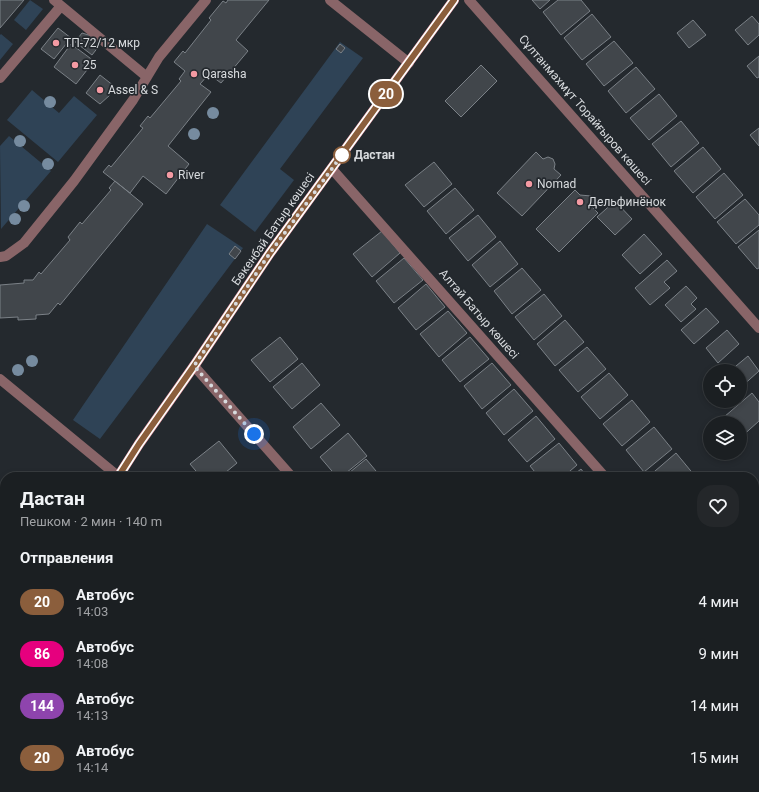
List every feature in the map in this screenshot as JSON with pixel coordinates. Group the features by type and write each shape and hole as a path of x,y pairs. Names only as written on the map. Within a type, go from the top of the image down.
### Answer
{"main road":[{"name":"Бөкенбай Батыр көшесі","path":"121,472 270,253 454,0"}],"street":[{"path":"0,257 6,256 24,243 133,100 159,57 206,0"},
{"path":"330,0 408,63"},
{"name":"Сұлтанмахмұт Торайғыров көшесі","path":"469,0 759,328"},
{"path":"0,78 58,3 148,77"},
{"name":"Алтай Батыр көшесі","path":"332,169 601,472"},
{"path":"194,366 288,472"},
{"path":"0,379 112,472"}],"shaded area":[{"path":"30,0 43,9 26,30 14,20"},
{"path":"1,34 13,44 0,60 0,35"},
{"path":"340,42 363,58 280,169 294,180 255,232 220,205"},
{"path":"32,90 59,113 74,96 97,115 58,162 7,120"},
{"path":"9,136 51,171 1,229 0,146"},
{"path":"207,224 243,248 100,439 73,420"}],"building":[{"path":"0,0 24,0 0,28"},
{"path":"228,0 269,0 236,40 248,51 221,83 209,74 200,84 211,92 168,146 189,164 166,194 143,176 130,193 103,172 109,165 111,167 143,128 140,126 148,116 150,118 181,81 179,79 185,71 174,62 183,51 185,53 211,20 209,18 223,1 226,3"},
{"path":"532,0 550,0 540,9"},
{"path":"558,0 581,0 590,11 561,35 543,12"},
{"path":"592,14 611,37 582,60 564,38"},
{"path":"752,16 759,24 759,35 748,45 735,30"},
{"path":"693,20 706,35 689,48 677,33"},
{"name":"ТП-72/12 мкр","path":"58,28 71,38 54,59 41,49"},
{"path":"82,33 92,36 98,42 99,46 92,55 75,42"},
{"path":"614,41 633,63 604,86 586,64"},
{"path":"71,44 94,61 76,84 54,67"},
{"path":"340,44 345,48 341,53 336,49"},
{"path":"759,56 759,77 757,78 747,66"},
{"path":"481,65 497,81 461,117 445,101"},
{"path":"636,67 655,89 626,113 608,91"},
{"name":"Assel & S","path":"100,75 114,86 108,94 110,95 100,104 86,93"},
{"path":"659,94 677,116 649,140 630,118"},
{"path":"681,121 699,143 671,167 652,144"},
{"path":"759,128 759,146 750,135"},
{"path":"703,147 721,169 693,193 674,171"},
{"name":"Nomad","path":"536,152 543,159 548,157 553,159 555,164 554,169 561,175 522,216 497,193"},
{"path":"434,162 452,184 424,207 405,185"},
{"path":"724,173 743,195 715,219 696,197"},
{"path":"115,181 143,204 60,305 58,303 49,314 36,315 36,319 18,320 18,317 0,318 0,285 24,283 24,280 33,280 39,272 41,274 70,240 68,237 80,222 82,224 111,190 109,188"},
{"path":"455,188 474,210 446,234 427,211"},
{"path":"575,190 580,195 591,196 593,201 592,207 598,213 559,252 536,229"},
{"path":"745,199 759,215 759,225 736,244 717,222"},
{"path":"615,201 632,219 615,235 597,217"},
{"path":"478,215 496,237 468,261 449,238"},
{"path":"759,230 759,268 757,269 738,247"},
{"path":"382,231 400,253 372,277 353,254"},
{"path":"644,234 662,254 640,274 622,255"},
{"path":"500,241 518,264 490,287 472,265"},
{"path":"235,246 241,251 235,259 229,254"},
{"path":"404,258 423,280 394,303 376,281"},
{"path":"667,260 677,271 664,282 670,288 650,305 635,288"},
{"path":"522,268 541,290 512,314 494,291"},
{"path":"426,284 445,307 416,330 398,308"},
{"path":"686,286 697,298 691,304 696,309 681,322 665,305"},
{"path":"544,294 562,316 534,340 515,317"},
{"path":"706,308 719,322 694,344 681,330"},
{"path":"448,311 467,333 439,357 420,334"},
{"path":"565,320 584,342 555,366 537,344"},
{"path":"727,330 739,344 718,363 706,348"},
{"path":"280,337 298,359 270,382 251,360"},
{"path":"470,337 489,359 460,382 442,360"},
{"path":"587,347 606,369 578,392 559,370"},
{"path":"748,356 759,371 747,382 747,364 738,364"},
{"path":"302,363 320,385 292,409 273,387"},
{"path":"492,363 511,385 482,409 464,386"},
{"path":"609,373 628,395 600,419 581,397"},
{"path":"514,389 533,411 504,435 486,413"},
{"path":"752,393 759,402 759,421 747,432 747,416 725,416 734,408 747,408 747,397"},
{"path":"632,400 650,422 622,446 603,424"},
{"path":"321,403 340,425 311,449 293,427"},
{"path":"536,416 555,439 527,462 508,440"},
{"path":"654,427 672,449 644,472 626,450"},
{"path":"348,433 367,456 347,472 333,472 320,457"},
{"path":"219,441 237,463 226,472 197,472 190,464"},
{"path":"559,443 577,465 569,472 535,472 530,466"},
{"path":"676,453 692,472 654,472"},
{"path":"366,459 377,472 350,472"}],"bus line":[{"name":"20","path":"121,472 270,253 454,0"}],"place":[{"name":"ТП-72/12 мкр","path":"56,43"},
{"name":"25","path":"75,65"},
{"name":"Qarasha","path":"194,74"},
{"name":"Assel & S","path":"100,90"},
{"name":"Дастан","path":"342,155"},
{"name":"River","path":"170,175"},
{"name":"Nomad","path":"529,184"},
{"name":"Дельфинёнок","path":"580,202"}],"route":[{"path":"254,434 194,366 270,253 342,155"}]}
